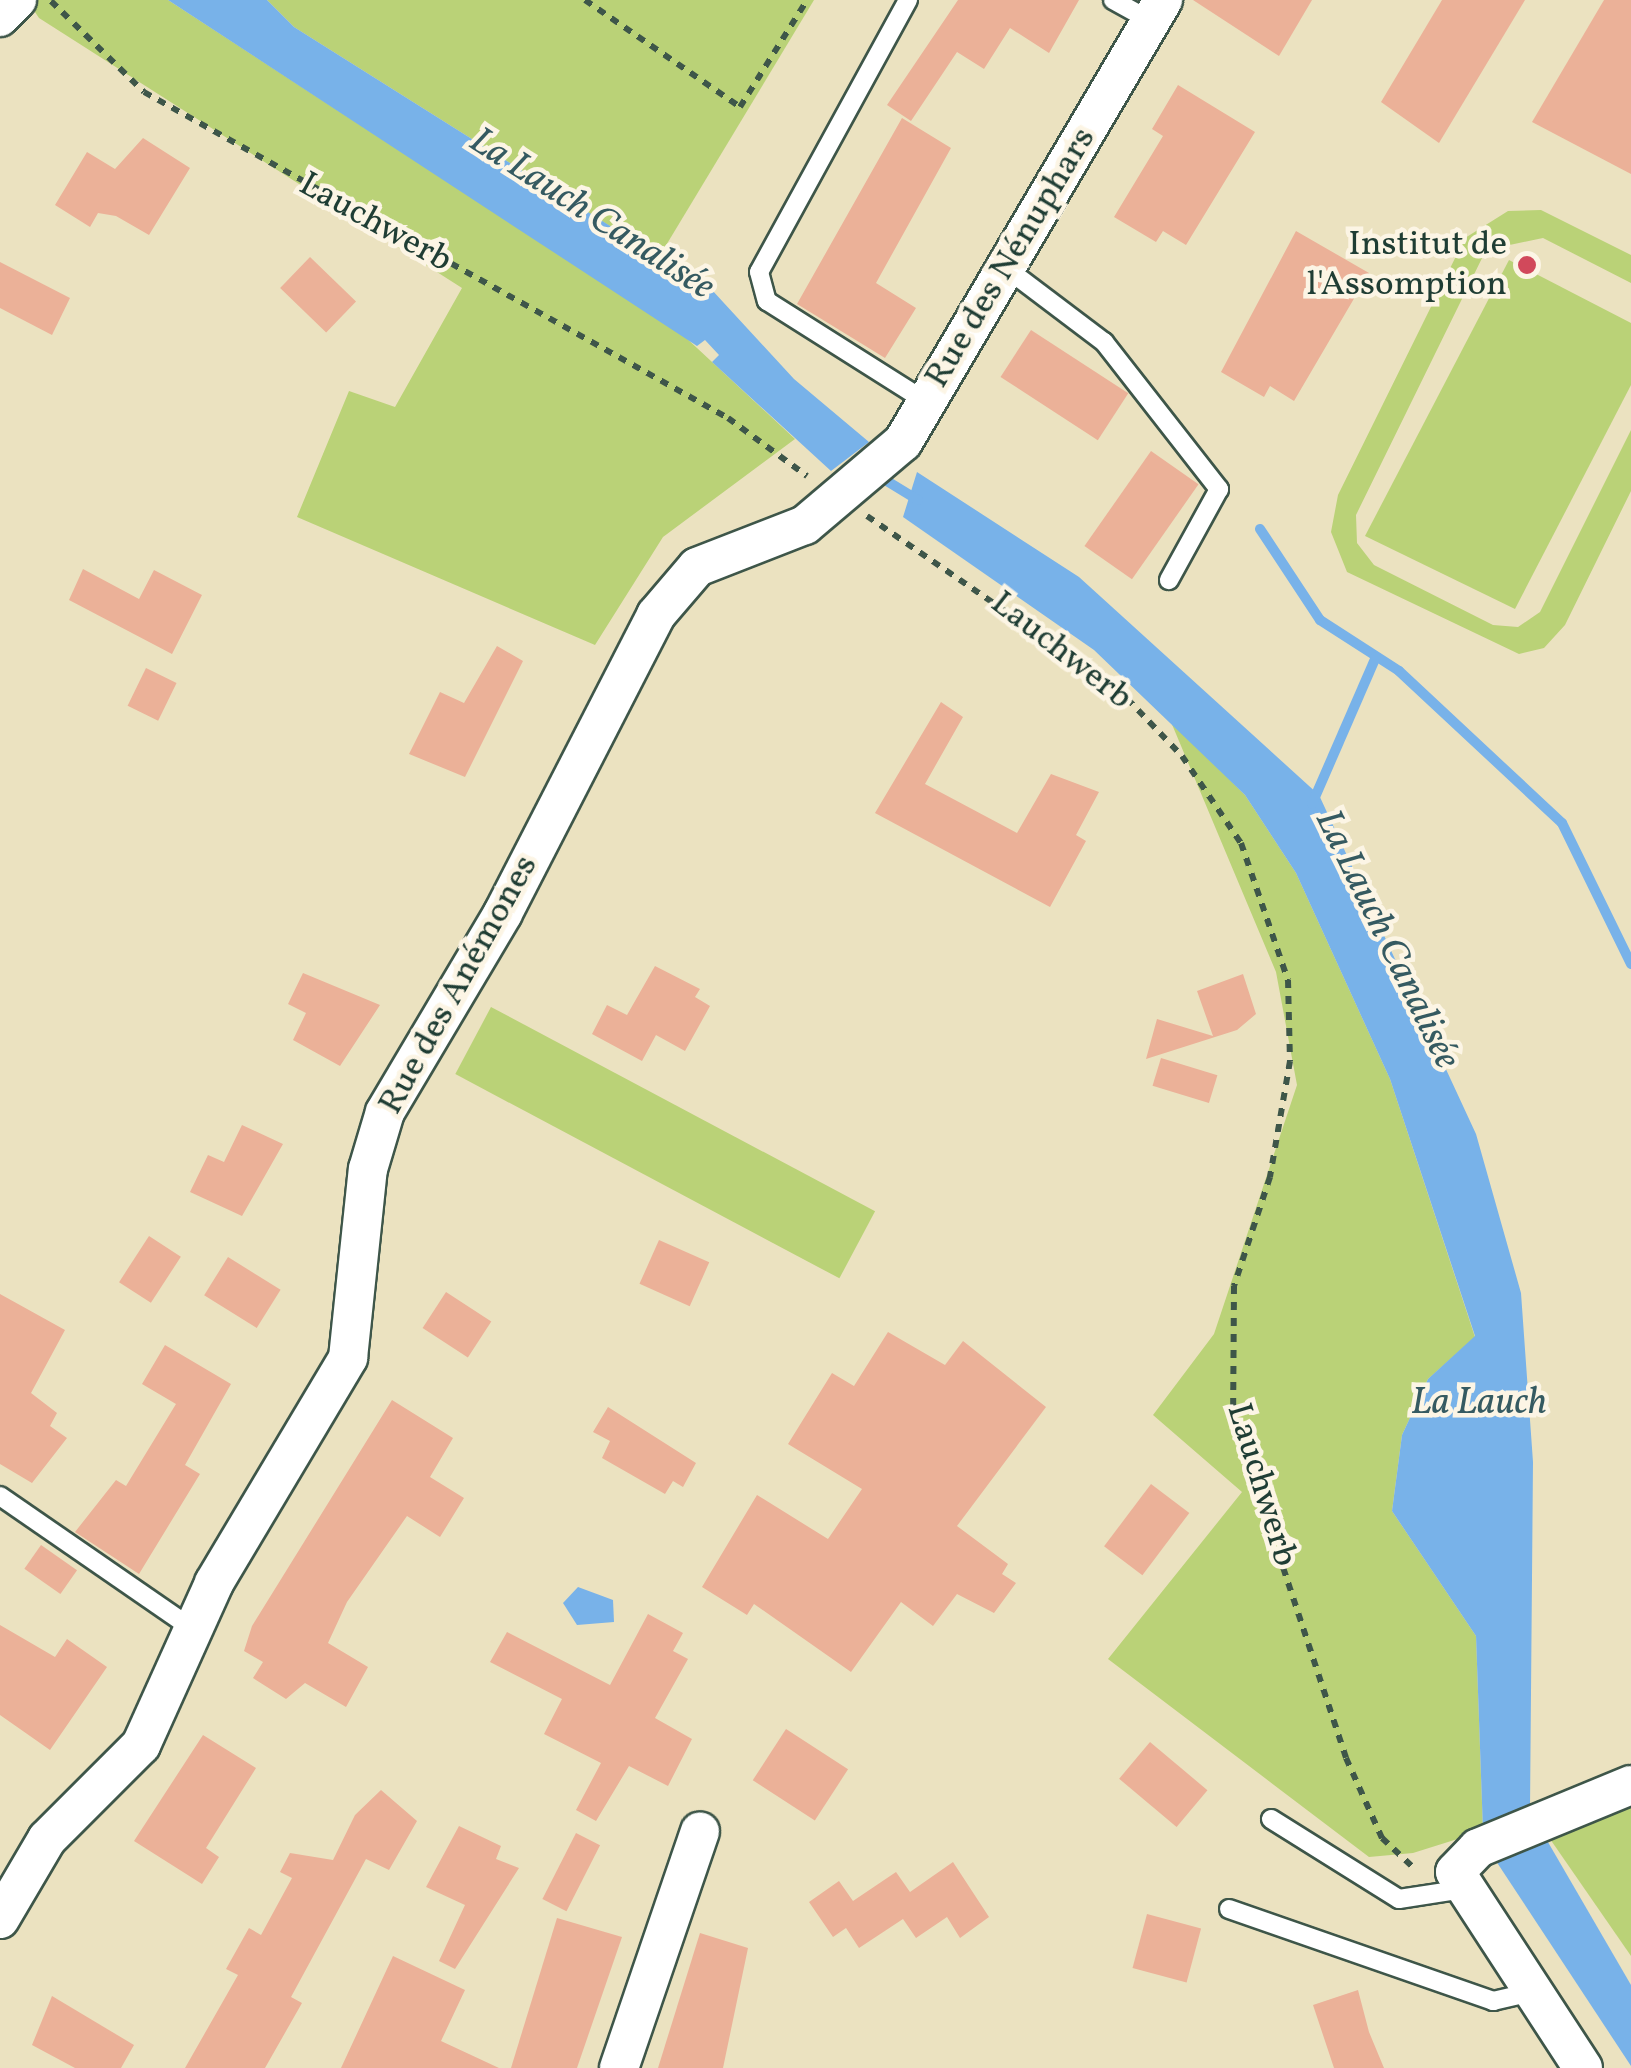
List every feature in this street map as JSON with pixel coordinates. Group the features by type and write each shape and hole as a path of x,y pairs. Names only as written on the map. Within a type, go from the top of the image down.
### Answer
{"street":[{"path":"0,17 17,0"},
{"name":"Rue des Nénuphars","path":"849,494 903,442 1157,11"},
{"name":"Rue des Anémones","path":"0,1918 47,1839 141,1745 194,1630 348,1358 368,1169 385,1112 503,912 656,615 697,567 805,526 849,494"},
{"path":"1583,2068 1532,1992 1463,1870 1550,1817 1631,1785"},
{"path":"619,2068 700,1831"}],"lane":[{"path":"908,0 759,272 767,301 926,402"},
{"path":"1114,0 1157,11"},
{"path":"1006,268 1104,342 1220,489 1170,580"},
{"path":"0,1496 194,1630"},
{"path":"1271,1818 1399,1899 1463,1870"},
{"path":"1229,1909 1493,2002 1532,1992"}],"path":[{"name":"Lauchwerb","path":"50,0 144,92 728,418 849,494 1116,686 1182,756 1240,842 1288,980 1290,1061 1270,1178 1234,1286 1233,1416 1382,1838 1428,1876 1463,1870"},
{"path":"585,0 740,107 806,0"}],"green space":[{"path":"27,0 168,0 683,335 795,439 663,537 595,645 297,517 349,391 395,407 462,288 39,18"},
{"path":"267,0 814,0 659,257 294,27"},
{"path":"1541,210 1631,255 1631,283 1543,238 1486,250 1356,515 1357,543 1374,565 1493,625 1518,627 1540,612 1631,430 1631,491 1565,625 1544,648 1519,654 1347,572 1331,532 1338,495 1465,238 1508,211"},
{"path":"1509,260 1631,323 1631,385 1515,609 1365,536"},
{"path":"1171,722 1245,795 1296,873 1390,1079 1475,1337 1428,1379 1402,1435 1392,1511 1476,1636 1483,1831 1413,1853 1369,1857 1108,1659 1242,1492 1153,1415 1214,1334 1297,1085 1276,972"},
{"path":"491,1007 875,1211 839,1278 455,1074"},
{"path":"1631,1766 1631,1956 1530,1810"}],"water":[{"path":"168,0 267,0 294,27 712,290 794,379 869,442 831,471 712,362 719,355 705,340 697,346"},
{"name":"La Lauch","path":"917,472 1079,577 1319,795 1476,1134 1521,1293 1533,1462 1530,1810 1483,1831 1476,1636 1392,1511 1402,1435 1428,1379 1475,1336 1390,1079 1296,873 1245,795 1094,650 903,517"},
{"path":"578,1587 613,1600 614,1622 577,1625 563,1603"},
{"path":"1545,1837 1631,1985 1631,2066 1494,1858"}],"building":[{"path":"958,0 1079,0 1049,53 1010,28 984,69 957,52 911,121 887,105"},
{"path":"1193,0 1312,0 1279,56"},
{"path":"1442,0 1525,0 1439,143 1381,102"},
{"path":"1604,0 1631,0 1631,174 1532,122"},
{"path":"1178,85 1255,132 1186,245 1163,231 1156,242 1114,217 1163,136 1152,129"},
{"path":"902,118 951,148 876,283 916,308 885,358 797,304"},
{"path":"143,138 190,168 149,235 116,216 98,213 90,227 55,205 87,152 115,169"},
{"path":"1296,231 1369,273 1294,401 1270,386 1264,397 1221,372"},
{"path":"310,257 356,301 326,332 280,288"},
{"path":"0,262 70,298 52,335 0,308"},
{"path":"1031,330 1128,393 1098,440 1001,377"},
{"path":"1151,451 1199,484 1132,579 1084,546"},
{"path":"83,569 139,599 154,570 202,595 172,654 69,600"},
{"path":"497,646 523,661 465,777 409,754 440,692 464,703"},
{"path":"146,668 177,683 158,721 128,706"},
{"path":"941,702 963,717 925,784 1017,833 1051,774 1099,792 1076,835 1086,841 1050,907 875,813"},
{"path":"655,966 700,989 695,997 710,1006 685,1051 656,1035 642,1061 592,1034 607,1005 627,1015"},
{"path":"303,973 380,1005 340,1066 293,1040 306,1013 288,1004"},
{"path":"1243,974 1256,1014 1237,1030 1146,1059 1157,1019 1213,1036 1197,991"},
{"path":"1161,1058 1217,1075 1209,1103 1153,1086"},
{"path":"242,1125 283,1144 242,1216 190,1192 208,1155 224,1162"},
{"path":"149,1236 181,1257 151,1303 119,1282"},
{"path":"659,1240 709,1262 690,1306 639,1284"},
{"path":"228,1257 281,1290 257,1328 204,1295"},
{"path":"446,1292 491,1321 468,1357 423,1328"},
{"path":"0,1294 65,1330 31,1393 57,1413 50,1426 67,1438 32,1483 0,1464"},
{"path":"888,1332 945,1365 963,1341 1046,1407 957,1526 1008,1564 1002,1574 1016,1583 994,1613 957,1594 933,1626 901,1602 851,1672 754,1604 747,1615 702,1587 757,1495 828,1539 862,1489 788,1444 832,1373 854,1386"},
{"path":"165,1345 231,1384 185,1465 200,1474 139,1574 75,1532 116,1480 126,1486 176,1404 142,1384"},
{"path":"392,1400 453,1438 430,1477 464,1498 440,1537 407,1516 347,1602 328,1643 368,1667 346,1707 305,1683 286,1699 253,1678 263,1662 244,1651 252,1626"},
{"path":"608,1407 696,1463 683,1487 673,1481 665,1494 602,1458 610,1441 593,1432"},
{"path":"1151,1484 1189,1513 1142,1575 1104,1546"},
{"path":"41,1545 77,1570 60,1594 24,1569"},
{"path":"648,1614 683,1633 673,1651 688,1659 655,1718 692,1739 668,1786 629,1766 596,1821 576,1810 601,1763 544,1734 562,1699 490,1662 507,1632 610,1685"},
{"path":"0,1625 55,1657 67,1639 107,1667 50,1750 0,1715"},
{"path":"786,1729 848,1769 815,1820 753,1780"},
{"path":"203,1735 256,1768 206,1848 219,1857 202,1884 134,1841"},
{"path":"1150,1742 1207,1790 1177,1827 1119,1779"},
{"path":"381,1790 417,1821 389,1870 366,1859 291,1997 302,2003 265,2068 185,2068 238,1975 226,1969 249,1928 261,1935 292,1878 280,1872 290,1853 333,1860 355,1815"},
{"path":"459,1826 501,1846 496,1859 519,1868 455,1969 439,1961 465,1905 426,1887"},
{"path":"576,1833 600,1845 566,1911 542,1899"},
{"path":"953,1862 989,1917 960,1938 947,1917 916,1938 903,1919 859,1948 846,1928 833,1937 809,1902 839,1881 853,1901 896,1872 910,1892"},
{"path":"1147,1914 1201,1928 1187,1983 1133,1968"},
{"path":"557,1918 622,1937 577,2068 511,2068"},
{"path":"700,1933 748,1948 723,2068 658,2068"},
{"path":"393,1956 465,1990 441,2041 499,2068 341,2068"},
{"path":"1358,1990 1384,2068 1334,2068 1313,2005"},
{"path":"52,1996 134,2045 121,2068 75,2068 32,2045"}],"waterway":[{"name":"La Lauch Canalisée","path":"877,475 918,500"},
{"path":"1260,529 1320,620 1399,671 1562,823 1631,964"},
{"path":"1312,804 1376,657"}],"place":[{"name":"Institut de l'Assomption","path":"1527,265"}]}
